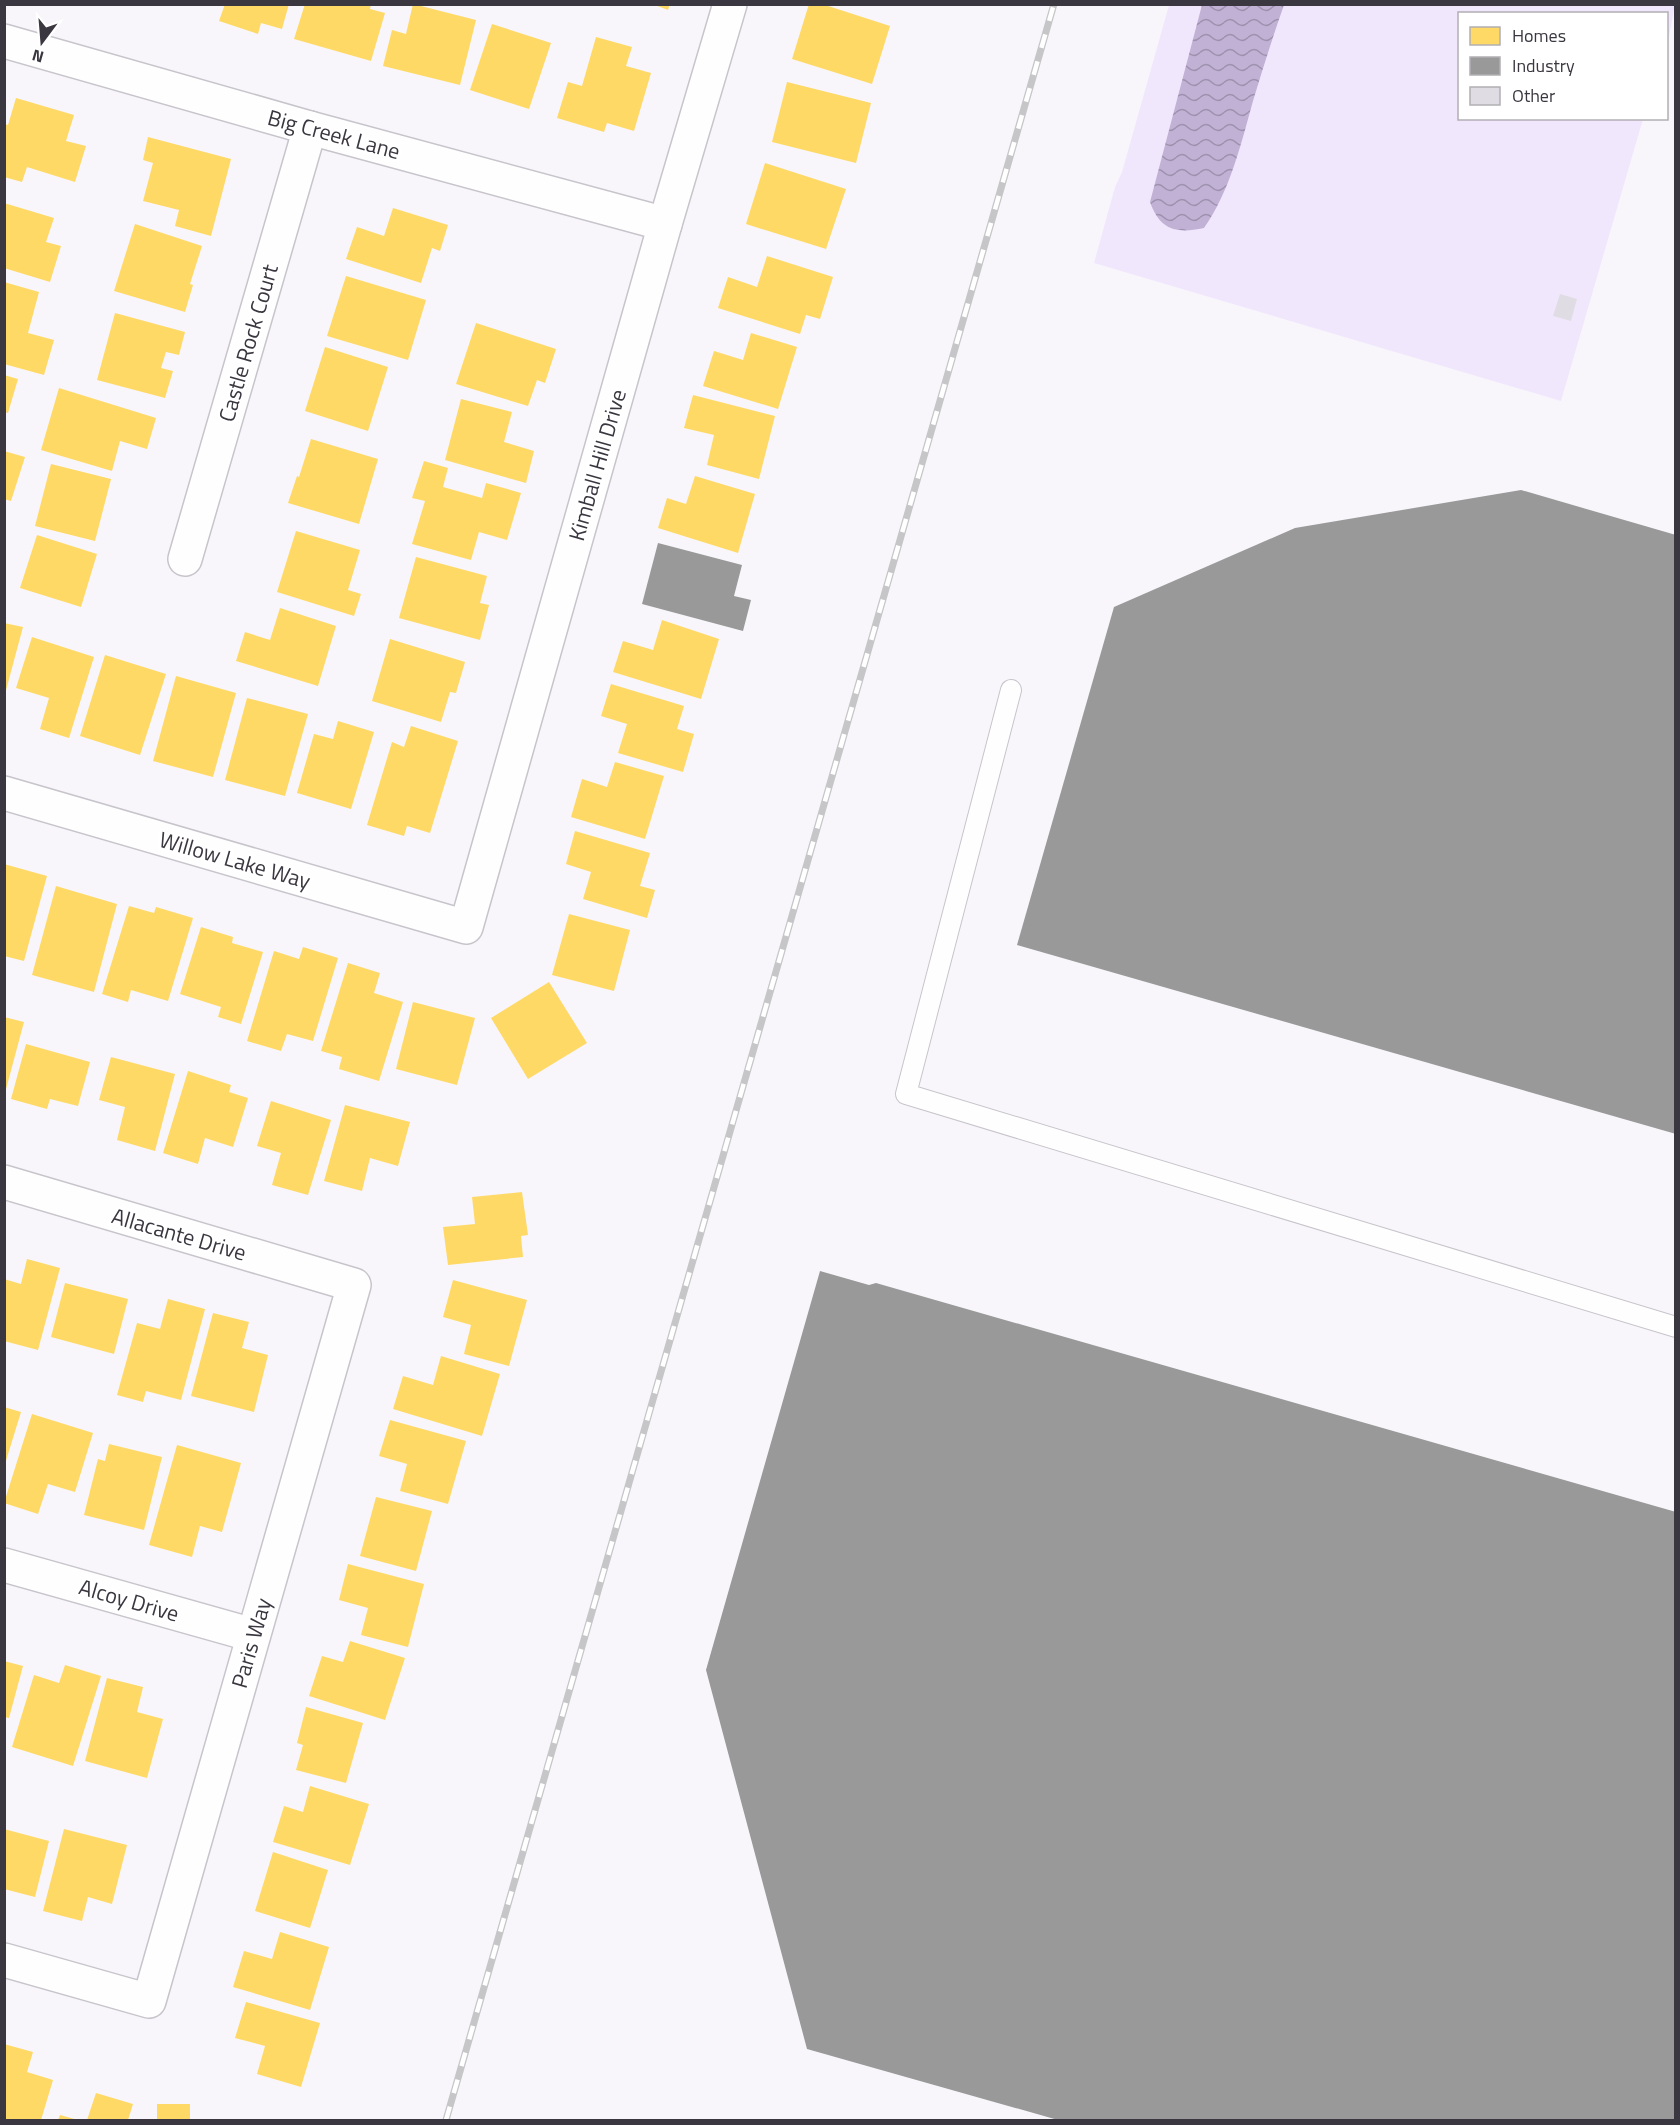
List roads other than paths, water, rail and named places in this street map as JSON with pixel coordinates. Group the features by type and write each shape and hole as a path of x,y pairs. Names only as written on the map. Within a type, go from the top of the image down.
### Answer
{"street":[{"name":"Kimball Hill Drive","path":"466,927 665,224 730,4"},
{"name":"Big Creek Lane","path":"4,41 310,128 665,224"},
{"name":"Castle Rock Court","path":"185,559 310,128"},
{"name":"Willow Lake Way","path":"4,793 466,927"},
{"name":"Allacante Drive","path":"4,1182 354,1285"},
{"name":"Paris Way","path":"4,1960 149,2001 354,1285"},
{"name":"Alcoy Drive","path":"4,1565 253,1635"}],"lane":[{"path":"1011,690 906,1094 1676,1327"}],"water":[{"path":"1202,5 1284,5 1234,167 1221,199 1204,228 1177,230 1170,228 1159,219 1150,202"}],"railway":[{"path":"446,2120 1054,4"}]}
